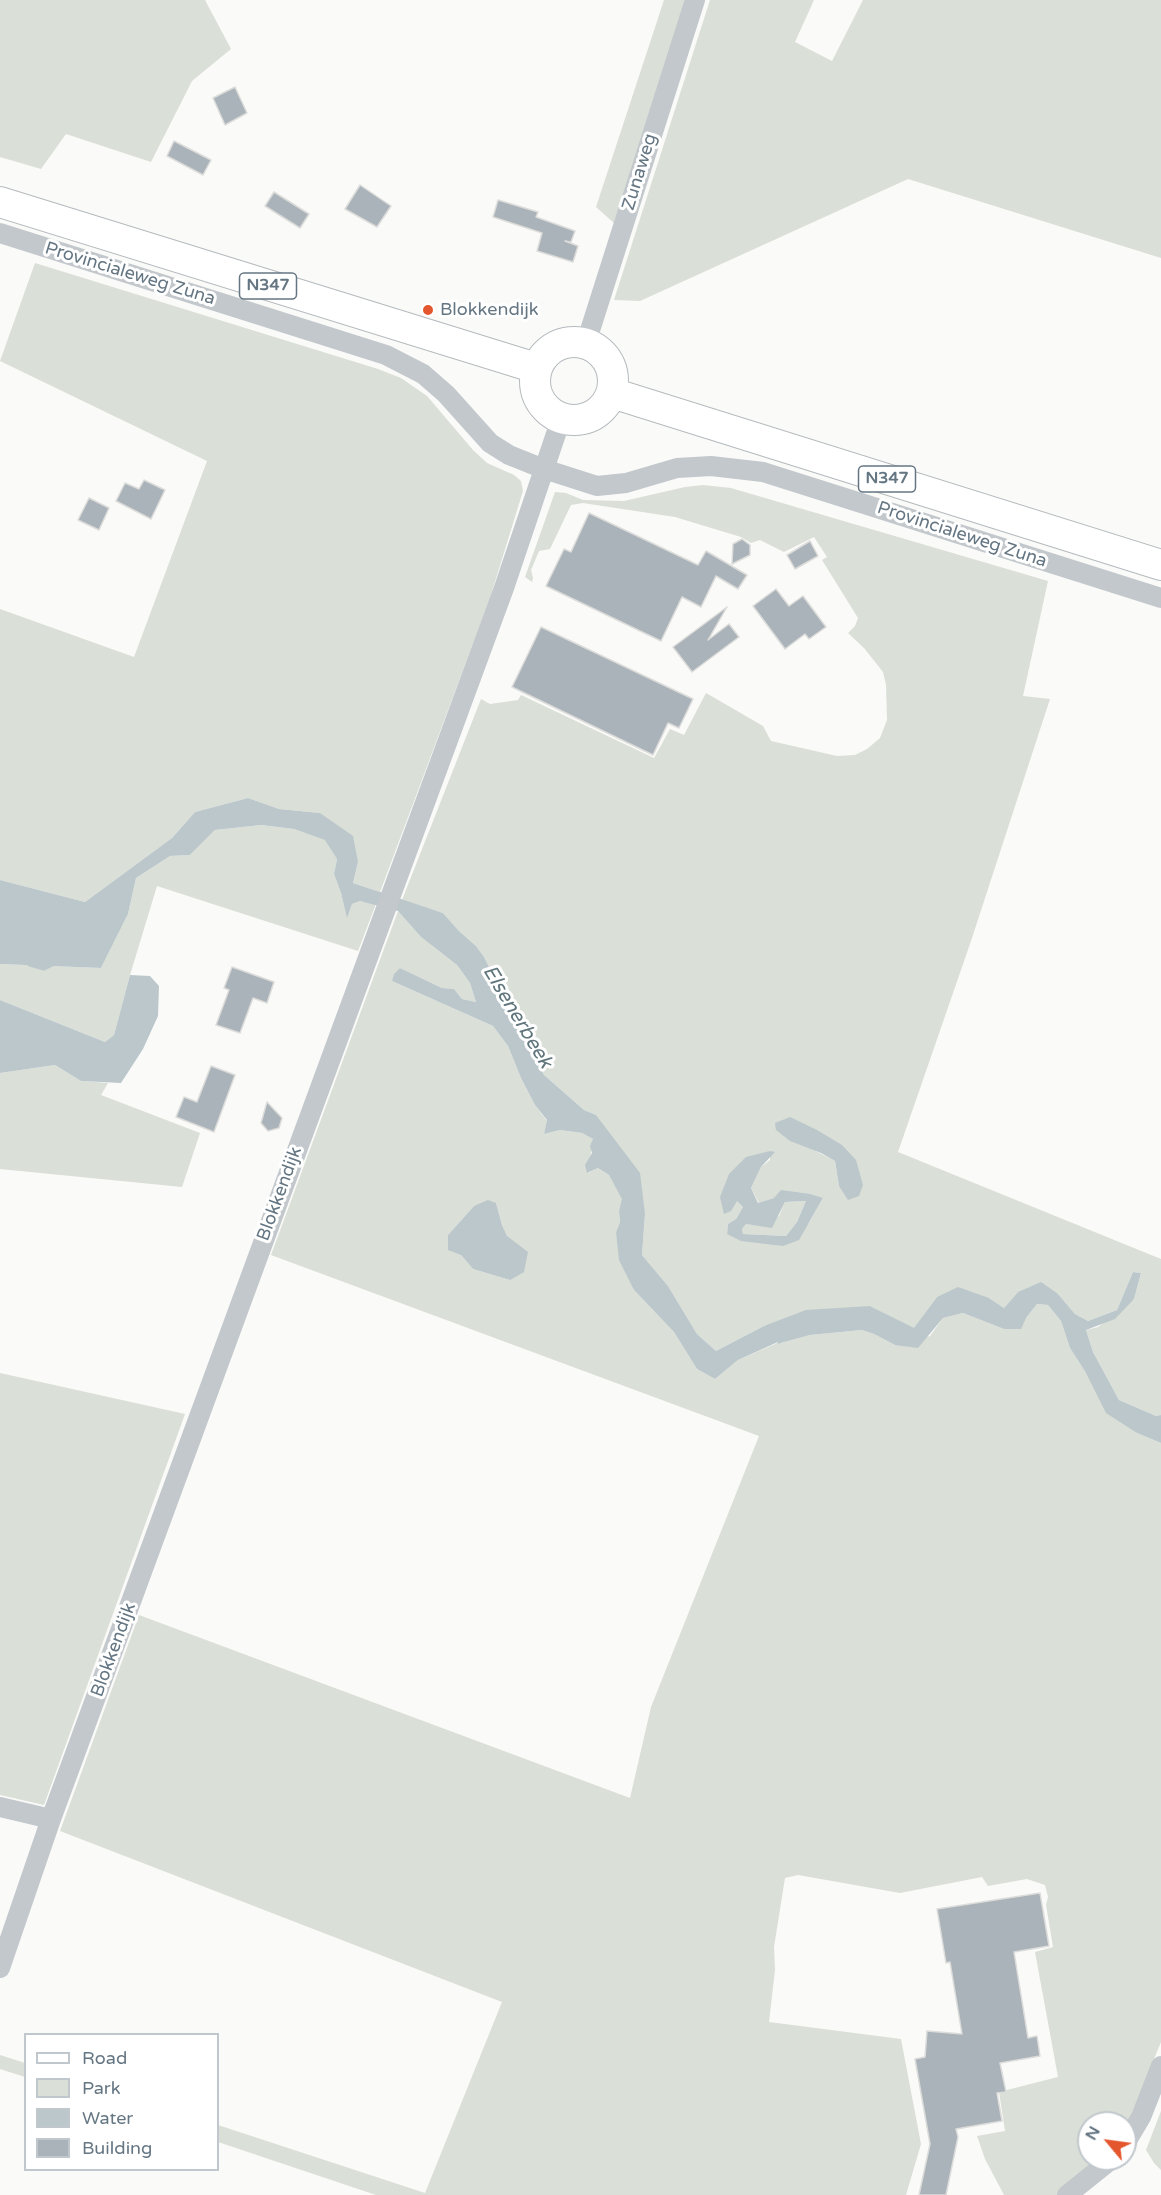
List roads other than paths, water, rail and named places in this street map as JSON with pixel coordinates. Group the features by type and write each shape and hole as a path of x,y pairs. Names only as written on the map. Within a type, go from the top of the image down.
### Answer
{"main road":[{"name":"Provincialeweg Zuna","path":"0,202 536,368"},
{"path":"569,342 586,343 608,360 613,374 612,393 603,409 590,418 575,421 561,419 547,411 540,402 534,385 536,368 551,348 569,342"},
{"name":"Provincialeweg Zuna","path":"612,393 1161,565"}],"street":[{"name":"Zunaweg","path":"586,343 694,0"},
{"name":"Provincialeweg Zuna","path":"0,233 386,355 423,374 446,394 490,443 508,455 597,486 626,483 677,468 711,465 763,472 1161,598"},
{"name":"Blokkendijk","path":"0,1968 51,1819 504,588 561,419"},
{"path":"0,1808 51,1819"},
{"path":"1137,2124 1161,2066"},
{"path":"1067,2195 1097,2171"}],"water":[{"path":"248,798 279,809 320,813 353,836 358,862 353,883 443,913 476,946 484,957 544,1075 584,1110 596,1115 640,1173 645,1214 642,1255 668,1286 697,1334 716,1351 764,1326 806,1310 870,1306 914,1328 937,1297 958,1287 989,1298 1004,1308 1018,1292 1041,1282 1058,1294 1075,1314 1088,1321 1117,1310 1133,1272 1141,1273 1134,1299 1115,1319 1086,1330 1093,1352 1119,1400 1156,1416 1161,1415 1161,1443 1137,1433 1106,1413 1086,1373 1070,1348 1061,1321 1048,1305 1037,1304 1021,1329 1004,1329 963,1313 943,1318 918,1348 895,1345 862,1330 810,1335 777,1344 778,1342 738,1360 715,1379 697,1369 674,1332 634,1290 619,1260 616,1232 620,1222 619,1211 622,1199 609,1175 598,1168 587,1173 585,1165 592,1153 590,1146 593,1139 582,1133 560,1130 544,1134 547,1120 535,1105 508,1046 493,1026 392,981 394,974 400,968 442,988 454,989 462,999 476,1002 470,983 457,965 421,937 398,911 360,901 352,904 347,918 334,874 337,859 325,840 294,829 261,825 215,830 190,855 170,856 136,878 128,914 101,968 0,964 0,880 85,902 172,838 195,812"},
{"path":"130,975 150,976 159,986 158,1016 143,1049 121,1083 81,1081 55,1065 0,1073 0,1000 105,1042 114,1035"},
{"path":"790,1117 842,1145 856,1160 863,1185 859,1196 848,1200 839,1186 835,1161 790,1141 776,1130 775,1123"},
{"path":"770,1151 775,1152 761,1167 751,1188 758,1203 774,1198 781,1190 823,1198 799,1240 783,1246 741,1241 727,1234 728,1224 736,1219 743,1207 737,1201 731,1211 724,1214 720,1197 729,1174 746,1157","holes":["806,1201 797,1222 786,1236 743,1234 742,1229 746,1224 772,1228 785,1202"]},
{"path":"488,1200 496,1203 507,1236 528,1252 524,1272 510,1280 473,1269 461,1255 448,1250 448,1235 474,1206"}],"waterway":[{"name":"Elsenerbeek","path":"30,964 44,968 52,964"}],"place":[{"name":"Blokkendijk","path":"428,310"}]}
